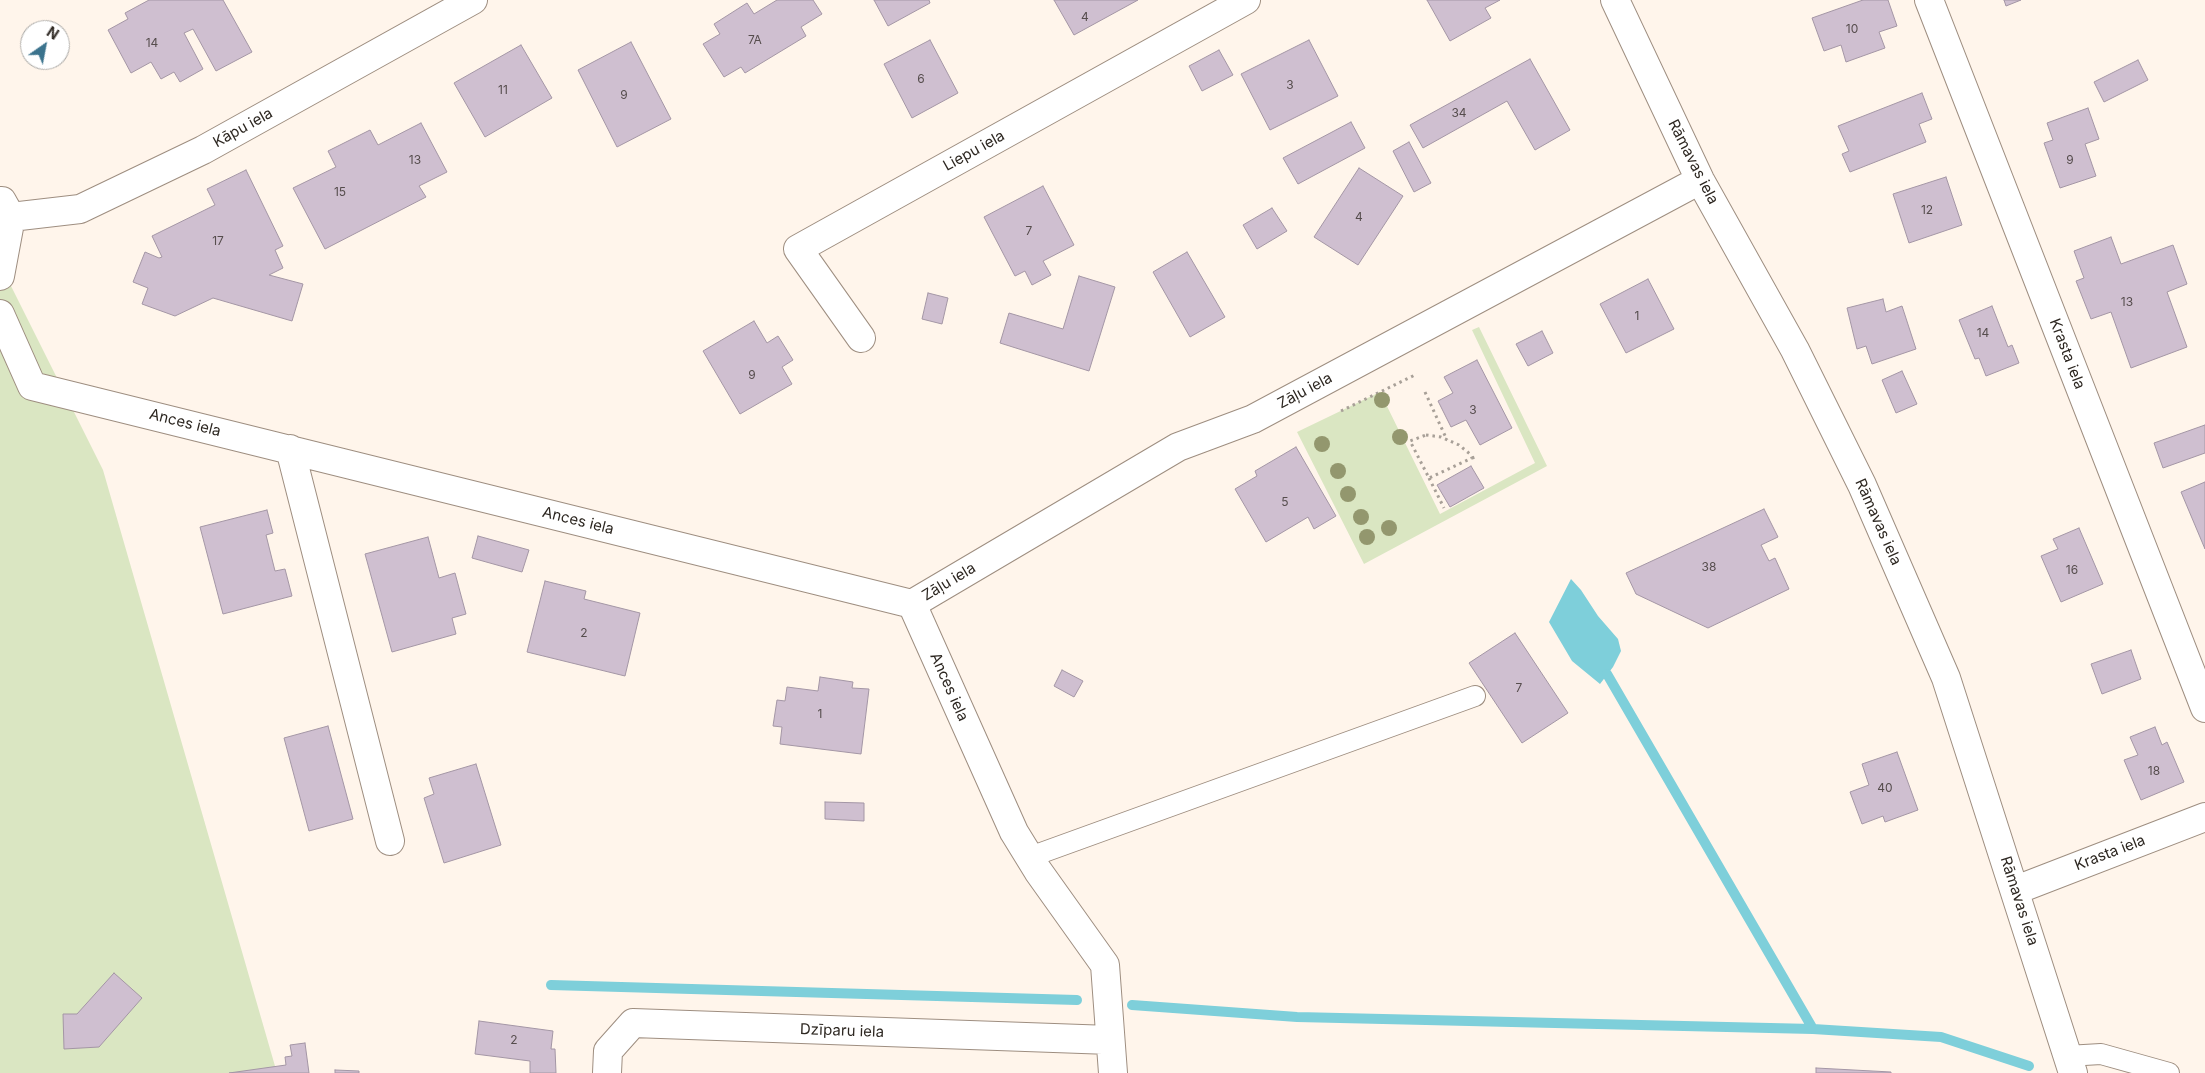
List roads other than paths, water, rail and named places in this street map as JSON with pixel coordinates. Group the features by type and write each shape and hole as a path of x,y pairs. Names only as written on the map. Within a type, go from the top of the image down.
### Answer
{"street":[{"name":"Kāpu iela","path":"4,209 80,209 203,150 473,0"},
{"name":"Liepu iela","path":"861,338 798,249 1246,0"},
{"name":"Rāmavas iela","path":"1615,0 1700,180 1795,350 1862,485 1946,678 2016,890 2070,1064"},
{"name":"Krasta iela","path":"1929,0 2205,708"},
{"name":"Zāļu iela","path":"912,604 1178,447 1253,419 1700,180"},
{"path":"0,276 4,209"},
{"name":"Ances iela","path":"0,314 32,386 912,604 1014,832 1034,864 1105,965 1113,1073"},
{"path":"290,449 390,841"},
{"name":"Krasta iela","path":"2016,890 2205,817"},
{"name":"Dzīparu iela","path":"607,1073 608,1051 633,1024 1110,1040"}],"lane":[{"path":"1034,864 1475,696"},
{"path":"2070,1064 2101,1054 2168,1073"}],"water":[{"path":"1571,579 1581,590 1598,616 1618,639 1621,651 1613,667 1600,684 1572,661 1549,622"}],"waterway":[{"path":"1607,674 1813,1029"},
{"path":"551,985 1077,1000"},
{"path":"1132,1005 1297,1017 1813,1029 1941,1037 2029,1066"}]}
